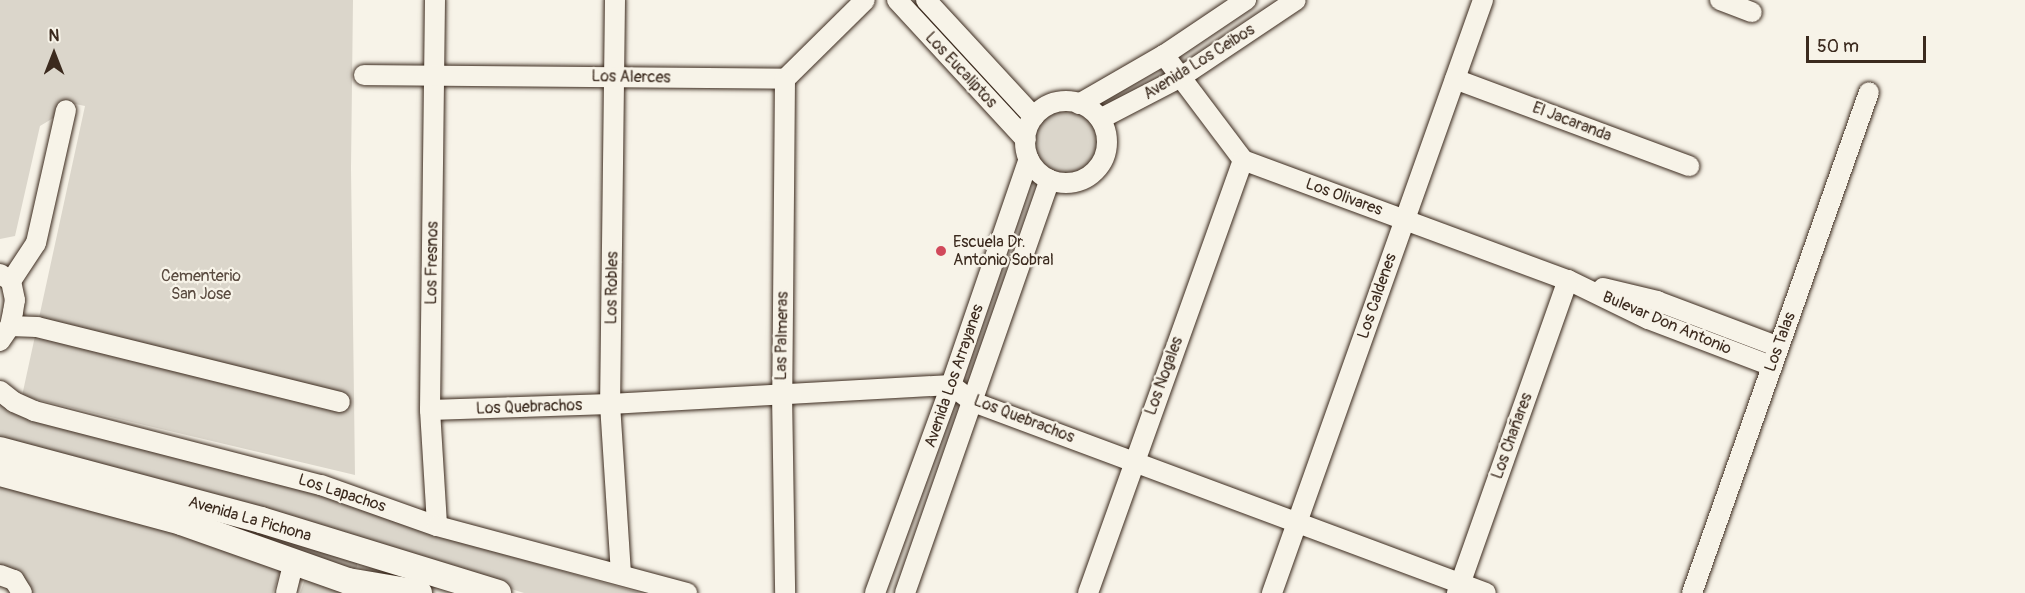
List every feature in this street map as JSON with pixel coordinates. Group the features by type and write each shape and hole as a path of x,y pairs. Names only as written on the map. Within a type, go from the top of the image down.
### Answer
{"main road":[{"name":"Avenida La Pichona","path":"0,450 261,520 498,593"},
{"name":"Avenida La Pichona","path":"0,473 181,522 252,549 348,581 419,593"}],"street":[{"name":"Los Fresnos","path":"435,0 430,410 437,526"},
{"name":"Los Robles","path":"615,0 610,404 621,575"},
{"path":"785,79 865,0"},
{"name":"Los Eucaliptos","path":"897,0 1027,149"},
{"name":"Avenida Los Ceibos","path":"1079,104 1164,55 1246,0"},
{"name":"Avenida Los Ceibos","path":"1100,119 1180,77 1296,0"},
{"name":"Los Caldenes","path":"1272,593 1483,0"},
{"path":"1720,0 1752,12"},
{"name":"Los Eucaliptos","path":"930,1 1034,117"},
{"path":"1164,55 1243,160"},
{"name":"Los Alerces","path":"364,75 785,79"},
{"name":"Las Palmeras","path":"785,79 782,393 785,593"},
{"name":"El Jacaranda","path":"1455,79 1689,166"},
{"name":"Los Talas","path":"1692,593 1869,92"},
{"path":"1054,104 1079,104 1091,110 1100,119 1107,142 1101,164 1084,179 1072,183 1050,180 1041,174 1027,149 1034,117 1054,104"},
{"path":"66,110 36,243 5,277 15,300 5,333 37,327 340,402"},
{"name":"Avenida Los Arrayanes","path":"875,593 951,385 1027,149"},
{"name":"Los Olivares","path":"1243,160 1568,280"},
{"name":"Los Nogales","path":"1088,593 1133,461 1243,160"},
{"name":"Avenida Los Arrayanes","path":"905,593 1050,180"},
{"name":"Bulevar Don Antonio","path":"1568,280 1657,301 1779,347"},
{"name":"Bulevar Don Antonio","path":"1568,280 1648,319 1772,366"},
{"name":"Los Chañares","path":"1458,588 1568,280"},
{"name":"Los Quebrachos","path":"430,410 610,404 951,385 973,402 1298,522 1458,588 1486,593"},
{"name":"Los Lapachos","path":"0,391 14,402 34,411 321,484 437,526 687,593"},
{"path":"252,549 250,533 261,520"},
{"path":"348,581 361,571 363,564 359,551"},
{"path":"286,593 294,562"},
{"path":"0,575 14,580 21,590"}],"green space":[{"name":"Cementerio San Jose","path":"0,0 353,0 351,168 355,475 22,396 85,106 65,102 60,114 40,126 15,236 0,239"},
{"path":"1066,101 1082,104 1095,113 1104,126 1107,142 1104,158 1095,171 1082,180 1066,183 1050,180 1037,171 1028,158 1025,142 1028,126 1037,113 1050,104"},
{"path":"0,404 15,414 31,420 325,494 453,540 640,593 524,593 261,511 0,440"},
{"path":"0,482 176,530 280,571 273,593 29,593 29,587 21,576 0,568"},
{"path":"260,532 357,561 357,567 352,570 256,536"},
{"path":"305,579 359,593 300,593"}],"place":[{"name":"Escuela Dr. Antonio Sobral","path":"941,251"}]}
